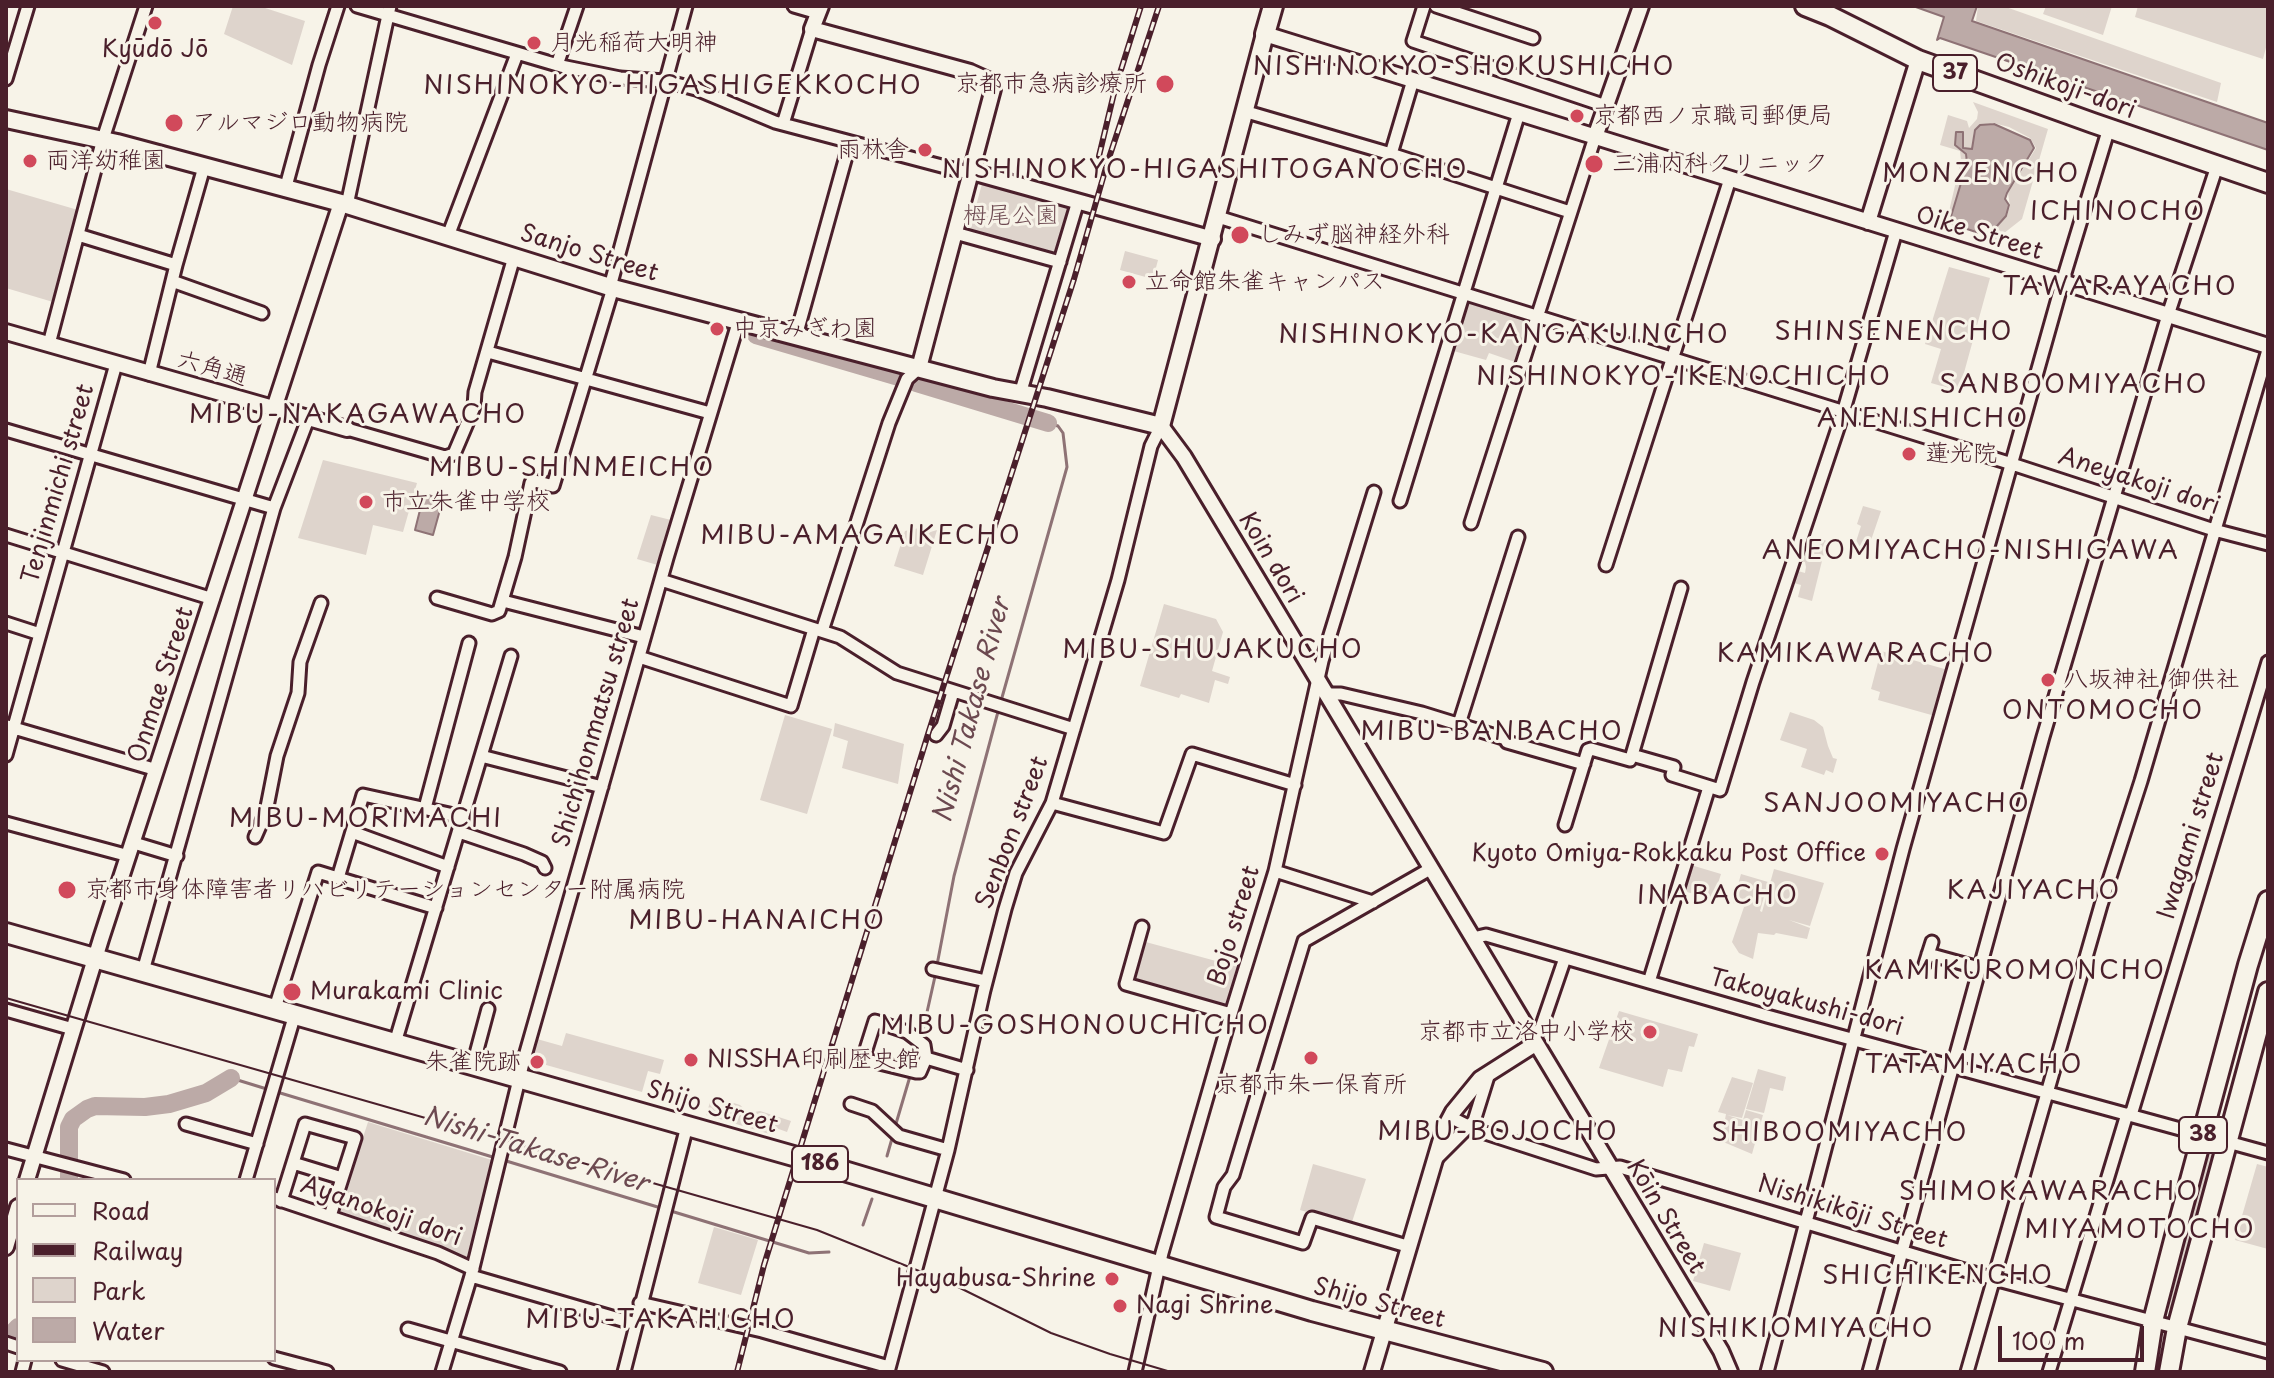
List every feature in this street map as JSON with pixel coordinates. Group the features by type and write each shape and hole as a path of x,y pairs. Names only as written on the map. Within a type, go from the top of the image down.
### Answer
{"main road":[{"path":"1161,426 1273,6"},
{"name":"Oshikoji-dori","path":"1805,6 1918,60 2268,183"},
{"name":"Sanjo Street","path":"6,119 103,139 344,204 611,288 1020,394 1161,426"},
{"name":"38","path":"2145,1372 2153,1321 2268,901"},
{"name":"Shijo Street","path":"6,933 521,1078 1383,1331 1543,1372"},
{"name":"38","path":"2169,1372 2177,1328 2268,992"}],"street":[{"path":"6,79 28,6"},
{"path":"49,344 103,139 146,6"},
{"path":"285,190 338,6"},
{"path":"357,6 389,11 557,65 620,78 665,81 696,89 783,124 1213,239"},
{"path":"557,65 577,6"},
{"path":"437,598 492,614 499,611 531,483 535,481 553,486 611,288 686,6"},
{"path":"783,124 820,10 794,6"},
{"path":"1424,6 1413,41 1606,106"},
{"path":"1436,6 1533,38"},
{"path":"1471,523 1570,212 1641,6"},
{"name":"Onmae Street","path":"28,1178 273,410 344,204 389,11"},
{"path":"639,657 791,706 889,423 907,379 919,368 993,97 990,81 970,72 812,29"},
{"name":"Oike Street","path":"1265,34 2268,348"},
{"path":"448,236 517,54"},
{"path":"1868,222 1918,60"},
{"path":"1391,154 1413,80"},
{"path":"1247,112 1391,154 1570,212"},
{"path":"1400,501 1519,113"},
{"path":"1767,1372 1853,1039 2012,464 2109,128"},
{"path":"796,336 850,142"},
{"path":"1869,1372 2051,706 2168,315 2217,166"},
{"path":"149,374 204,167"},
{"path":"1606,565 1730,179"},
{"path":"1020,394 1078,201"},
{"name":"Aneyakoji dori","path":"1218,217 2012,464 2214,530 2268,544"},
{"path":"1649,982 1843,413 1896,231"},
{"path":"955,233 1060,262"},
{"path":"78,235 176,265"},
{"path":"514,257 488,352 710,413"},
{"path":"172,281 262,313"},
{"name":"Shichihonmatsu street","path":"442,1372 472,1273 521,1078 644,637 739,320"},
{"name":"六角通","path":"6,332 445,457 452,456 474,407 475,392 488,352"},
{"path":"1967,1372 2047,1091 2268,348"},
{"name":"Tenjinmichi street","path":"6,755 10,726 40,634 116,364"},
{"path":"143,971 274,508 308,419"},
{"name":"Koin dori","path":"1161,426 1184,457 1473,938"},
{"name":"Senbon street","path":"889,1370 948,1150 986,981 1016,873 1052,803 1118,580 1151,446 1161,426"},
{"path":"6,430 274,508"},
{"name":"Bojo street","path":"1135,1372 1159,1266 1275,871 1318,680 1374,492"},
{"path":"6,535 213,599"},
{"path":"1459,724 1518,537"},
{"path":"661,580 849,641 897,673 1074,729"},
{"path":"1565,825 1588,750 1630,760 1681,588"},
{"path":"503,601 644,637"},
{"path":"255,837 266,812 277,756 298,693 300,662 321,603"},
{"path":"6,623 40,634"},
{"path":"425,808 469,643"},
{"path":"395,1043 511,656"},
{"name":"Iwagami street","path":"2049,1372 2268,662"},
{"path":"936,735 943,726 953,692"},
{"path":"1327,694 1341,694 1459,724 1506,739 1507,742 1584,764"},
{"path":"10,726 157,770"},
{"path":"1052,803 1164,833 1192,754 1295,785"},
{"path":"1632,755 1674,767 1672,775 1715,788"},
{"path":"481,756 602,787"},
{"path":"338,878 363,795 463,817"},
{"path":"6,823 132,850 177,856"},
{"path":"352,832 448,867"},
{"path":"459,832 524,854 542,862 545,868"},
{"path":"1407,1246 1312,1218 1303,1243 1216,1217 1224,1187 1233,1175 1304,941 1430,869"},
{"path":"1275,871 1373,902"},
{"path":"275,1008 318,872 436,908"},
{"path":"1142,927 1126,984 1231,1014"},
{"name":"Takoyakushi-dori","path":"1473,938 1486,935 2268,1153"},
{"name":"Kōin Street","path":"1473,938 1721,1351 1730,1372"},
{"path":"1929,953 1979,968"},
{"path":"1372,1372 1407,1246 1450,1117 1469,1090 1534,1041 1565,958"},
{"path":"938,970 986,981"},
{"path":"473,1065 488,1009"},
{"path":"6,1010 73,1029"},
{"path":"247,1178 295,1014"},
{"path":"875,1021 907,1032 920,1042 926,1058 920,1072 863,1059 875,1021"},
{"path":"926,1058 967,1070"},
{"path":"1434,1161 1470,1128 1489,1073"},
{"path":"851,1104 872,1111 895,1131 948,1150"},
{"name":"Nishikikōji Street","path":"1450,1117 1470,1128 1596,1169 1620,1167 1994,1279 2268,1352"},
{"path":"186,1124 257,1144"},
{"path":"278,1199 305,1124 355,1138 330,1216"},
{"path":"624,1372 687,1126"},
{"path":"6,1149 117,1178"},
{"path":"293,1163 342,1178"},
{"name":"Ayanokoji dori","path":"278,1199 438,1253 472,1273 636,1324"},
{"path":"10,1238 16,1215"},
{"path":"640,1303 762,1331 889,1370"},
{"path":"408,1329 560,1372"},
{"path":"276,1359 327,1372"},
{"path":"69,1362 103,1372"}],"green space":[{"path":"233,6 259,6 305,21 292,65 224,34"},
{"path":"1978,6 2003,6 2221,83 2217,102 1976,21"},
{"path":"2046,6 2112,6 2103,35 2043,14"},
{"path":"2138,6 2266,6 2268,40 2263,59 2135,17"},
{"path":"1973,102 2048,129 2022,219 1994,241 1979,234 1997,227 2007,216 2010,206 2008,193 2036,148 2030,138 2009,127 1993,123 1979,125 1974,130 1972,149 1966,154 1967,163 1947,220 1961,160 1960,151 1940,145 1948,115 1967,121 1969,128 1977,119 1978,112"},
{"name":"栂尾公園","path":"983,180 1067,205 1070,211 1054,256 969,232"},
{"path":"6,189 78,210 53,302 6,288"},
{"path":"1125,251 1158,260 1153,279 1120,270"},
{"path":"1949,267 1990,278 1959,391 1931,383 1941,349 1925,344"},
{"path":"1468,300 1528,318 1530,323 1518,363 1489,353 1486,360 1450,350 1464,302"},
{"path":"323,460 417,483 403,532 373,525 366,555 298,538"},
{"path":"1863,506 1881,511 1867,552 1854,548"},
{"path":"651,515 675,521 661,566 637,559"},
{"path":"919,528 927,533 937,530 923,575 894,566 905,531"},
{"path":"1809,535 1827,541 1812,601 1798,597 1801,585 1794,583 1798,571 1805,573 1805,562 1801,561"},
{"path":"1164,604 1216,619 1223,632 1212,671 1230,677 1228,684 1215,680 1209,703 1140,686"},
{"path":"1881,651 1948,670 1935,716 1878,700 1880,692 1871,689"},
{"path":"1790,712 1814,720 1823,727 1833,758 1837,759 1833,773 1826,770 1824,775 1801,767 1807,749 1780,740"},
{"path":"785,715 832,729 807,814 760,800"},
{"path":"835,723 904,744 898,784 842,768 848,741 833,736"},
{"path":"1691,865 1721,874 1713,899 1683,891"},
{"path":"1774,869 1824,883 1810,926 1789,920 1810,928 1807,939 1758,933 1753,959 1739,953 1732,942 1744,907 1733,903 1741,874 1768,882 1762,912"},
{"path":"1142,941 1242,968 1231,1005 1224,1007 1133,982 1131,976"},
{"path":"1619,1011 1698,1034 1694,1047 1689,1046 1682,1072 1668,1069 1663,1087 1599,1068"},
{"path":"566,1033 664,1060 660,1074 648,1071 642,1092 532,1061 537,1039 562,1046"},
{"path":"1758,1069 1786,1077 1783,1091 1770,1088 1764,1113 1746,1109"},
{"path":"1732,1077 1753,1083 1742,1118 1727,1115 1743,1120 1746,1110 1763,1115 1752,1154 1721,1141 1726,1114 1718,1112"},
{"path":"712,1096 740,1105 749,1113 760,1111 791,1121 787,1132 776,1128 773,1135 706,1115"},
{"path":"368,1122 495,1161 470,1258 339,1211"},
{"path":"2209,1153 2214,1155 2173,1309 2170,1309 2167,1307"},
{"path":"1313,1164 1366,1179 1351,1225 1300,1210"},
{"path":"2257,1164 2268,1167 2268,1249 2235,1240"},
{"path":"714,1227 758,1240 741,1295 698,1283"},
{"path":"1704,1243 1741,1253 1730,1291 1693,1281"}],"water":[{"path":"1913,6 1977,6 1972,21 2268,123 2268,150 1940,38 1937,40 1944,17"},
{"path":"1994,124 2030,140 2034,148 2007,193 2005,199 2009,205 2006,216 1997,226 1979,233 1949,223 1967,163 1966,154 1955,145 1956,132 1963,132 1963,148 1972,149 1975,130 1980,125"},
{"path":"424,494 443,499 433,535 415,530"}],"waterway":[{"name":"Nishi Takase River","path":"756,335 899,377"},
{"name":"Nishi Takase River","path":"916,383 1048,423"},
{"name":"Nishi Takase River","path":"1001,701 1067,467 1063,433 1058,426 1048,423"},
{"name":"Nishi Takase River","path":"937,965 954,876 999,708"},
{"name":"Nishi Takase River","path":"921,1039 936,972"},
{"name":"Nishi Takase River","path":"913,1066 919,1046"},
{"name":"Nishi Takase River","path":"895,1127 911,1073"},
{"name":"Nishi-Takase River","path":"231,1078 270,1090"},
{"path":"69,1178 69,1127 73,1119 87,1109 95,1106 169,1104 206,1093 231,1078"},
{"name":"Nishi-Takase River","path":"277,1092 496,1158"},
{"name":"Nishi Takase River","path":"887,1156 893,1135"},
{"name":"Nishi-Takase River","path":"503,1160 809,1253 829,1252"},
{"name":"Nishi Takase River","path":"863,1225 872,1199"},
{"path":"6,1340 16,1329"}],"tram line":[{"path":"6,998 817,1230 954,1285 1051,1333 1171,1372"}],"railway":[{"path":"1099,156 1115,89 1141,6"},
{"path":"737,1372 764,1265 929,731 1159,6"}],"place":[{"name":"Kyūdō Jō","path":"155,23"},
{"name":"月光稲荷大明神","path":"534,43"},
{"name":"京都市急病診療所","path":"1165,84"},
{"name":"京都西ノ京職司郵便局","path":"1577,116"},
{"name":"アルマジロ動物病院","path":"174,123"},
{"name":"雨林舎","path":"925,150"},
{"name":"両洋幼稚園","path":"30,161"},
{"name":"三浦内科クリニック","path":"1594,164"},
{"name":"しみず脳神経外科","path":"1240,235"},
{"name":"立命館朱雀キャンパス","path":"1129,282"},
{"name":"中京みぎわ園","path":"717,329"},
{"name":"蓮光院","path":"1909,454"},
{"name":"市立朱雀中学校","path":"366,502"},
{"name":"八坂神社 御供社","path":"2048,680"},
{"name":"Kyoto Omiya-Rokkaku Post Office","path":"1882,854"},
{"name":"京都市身体障害者リハビリテーションセンター附属病院","path":"67,890"},
{"name":"Murakami Clinic","path":"292,992"},
{"name":"京都市立洛中小学校","path":"1650,1032"},
{"name":"京都市朱一保育所","path":"1311,1058"},
{"name":"NISSHA印刷歴史館","path":"691,1060"},
{"name":"朱雀院跡","path":"537,1062"},
{"name":"Hayabusa-Shrine","path":"1112,1279"},
{"name":"Nagi Shrine","path":"1120,1306"}],"district":[{"name":"NISHINOKYO-SHOKUSHICHO","path":"1464,68"},
{"name":"NISHINOKYO-HIGASHIGEKKOCHO","path":"673,87"},
{"name":"NISHINOKYO-HIGASHITOGANOCHO","path":"1205,171"},
{"name":"MONZENCHO","path":"1981,175"},
{"name":"ICHINOCHO","path":"2118,213"},
{"name":"TAWARAYACHO","path":"2120,288"},
{"name":"SHINSENENCHO","path":"1894,333"},
{"name":"NISHINOKYO-KANGAKUINCHO","path":"1504,336"},
{"name":"NISHINOKYO-IKENOCHICHO","path":"1684,378"},
{"name":"SANBOOMIYACHO","path":"2074,386"},
{"name":"MIBU-NAKAGAWACHO","path":"358,416"},
{"name":"ANENISHICHO","path":"1923,420"},
{"name":"MIBU-SHINMEICHO","path":"572,469"},
{"name":"MIBU-AMAGAIKECHO","path":"861,537"},
{"name":"ANEOMIYACHO-NISHIGAWA","path":"1971,552"},
{"name":"MIBU-SHUJAKUCHO","path":"1213,651"},
{"name":"KAMIKAWARACHO","path":"1856,655"},
{"name":"ONTOMOCHO","path":"2103,712"},
{"name":"MIBU-BANBACHO","path":"1492,733"},
{"name":"SANJOOMIYACHO","path":"1897,805"},
{"name":"MIBU-MORIMACHI","path":"366,820"},
{"name":"KAJIYACHO","path":"2034,892"},
{"name":"INABACHO","path":"1718,897"},
{"name":"MIBU-HANAICHO","path":"757,922"},
{"name":"KAMIKUROMONCHO","path":"2015,972"},
{"name":"MIBU-GOSHONOUCHICHO","path":"1075,1027"},
{"name":"TATAMIYACHO","path":"1974,1066"},
{"name":"MIBU-BOJOCHO","path":"1498,1133"},
{"name":"SHIBOOMIYACHO","path":"1840,1134"},
{"name":"SHIMOKAWARACHO","path":"2049,1193"},
{"name":"MIYAMOTOCHO","path":"2140,1231"},
{"name":"SHICHIKENCHO","path":"1938,1277"},
{"name":"MIBU-TAKAHICHO","path":"661,1321"},
{"name":"NISHIKIOMIYACHO","path":"1796,1330"}]}
